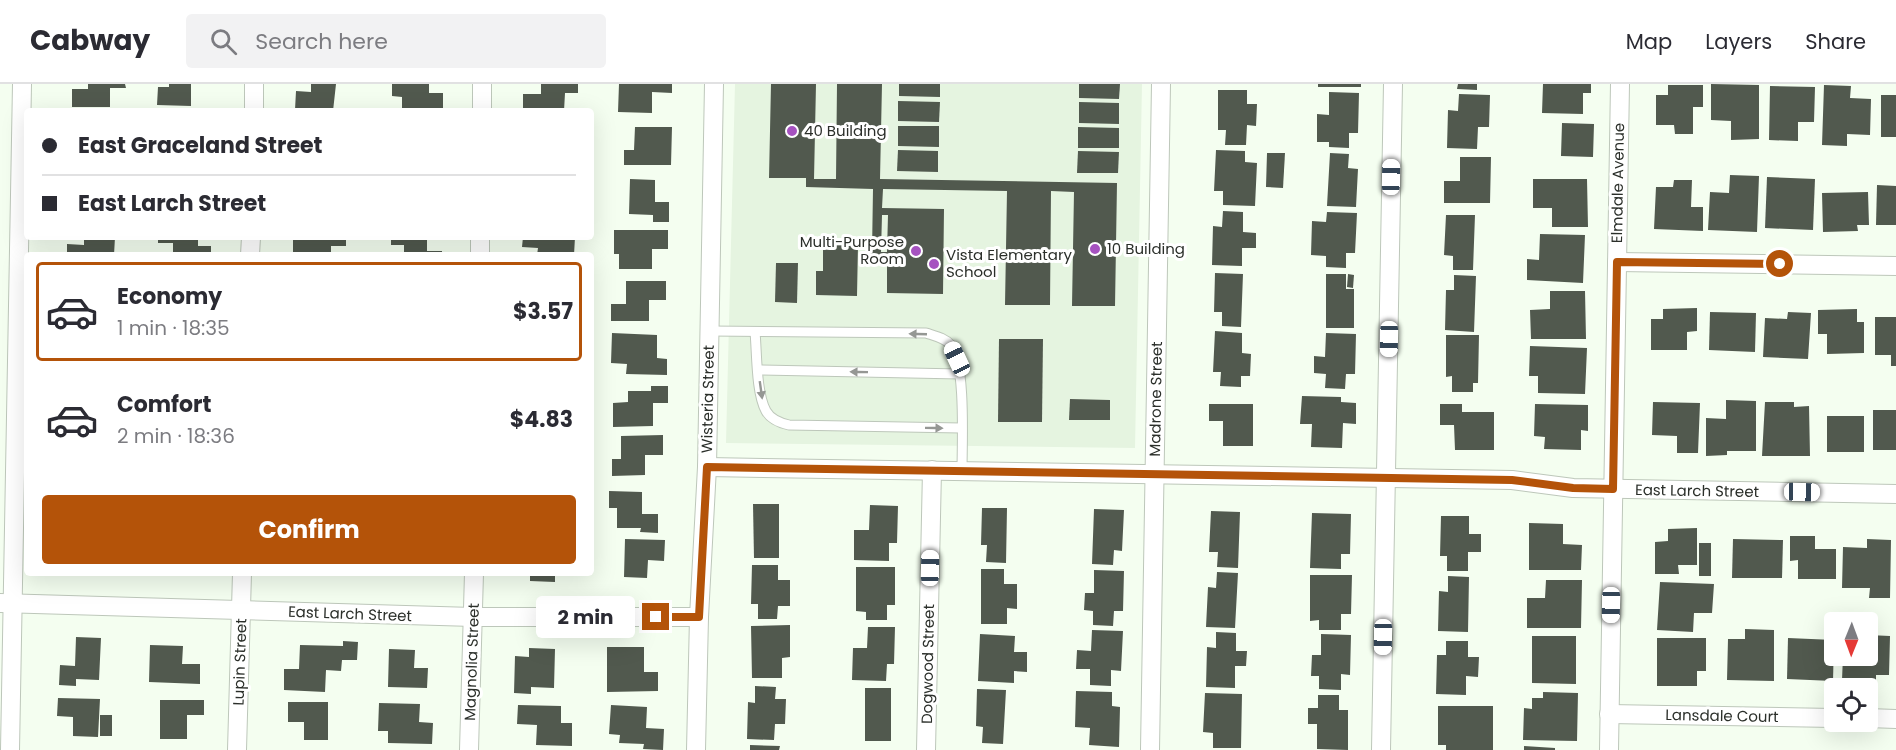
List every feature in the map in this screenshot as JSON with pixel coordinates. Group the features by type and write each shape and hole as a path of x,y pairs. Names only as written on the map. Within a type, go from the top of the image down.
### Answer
{"street":[{"path":"10,750 6,603 22,84"},
{"path":"254,84 254,108"},
{"path":"482,84 482,108"},
{"name":"Wisteria Street","path":"696,750 699,617 707,467 714,84"},
{"name":"Madrone Street","path":"1150,750 1161,84"},
{"path":"1381,750 1393,84"},
{"name":"Elmdale Avenue","path":"1609,750 1620,84"},
{"path":"1617,262 1896,266"},
{"name":"East Larch Street","path":"707,467 1512,480 1573,488 1896,494"},
{"name":"Dogwood Street","path":"926,750 932,470"},
{"name":"Lupin Street","path":"237,750 242,576"},
{"name":"Magnolia Street","path":"469,750 474,576"},
{"name":"East Larch Street","path":"6,603 473,617 699,617"},
{"name":"Lansdale Court","path":"1609,714 1824,718"},
{"path":"1878,718 1896,719"}],"lane":[{"path":"710,331 926,333 941,337 951,345 960,374 962,471"},
{"path":"755,332 761,396 766,412 776,422 789,425 961,428"},
{"path":"759,370 960,374"}],"shaded area":[{"name":"Vista Elementary School","path":"735,84 1142,84 1135,448 726,443"}],"building":[{"path":"88,84 125,84 126,88 110,88 110,107 72,107 72,89 88,89"},
{"path":"169,84 191,84 191,106 157,105 158,87 169,87"},
{"path":"311,84 336,84 333,108 295,108 296,91 311,92"},
{"path":"392,84 429,84 429,93 443,93 443,108 402,108 402,97 392,96"},
{"path":"541,84 578,84 578,93 565,93 564,108 523,108 523,94 541,94"},
{"path":"619,84 672,84 672,93 652,92 652,113 618,112"},
{"path":"771,84 816,84 814,179 836,179 837,84 882,84 880,179 1117,183 1115,306 1072,306 1074,192 1051,191 1050,305 1005,305 1007,191 883,189 882,208 944,209 943,294 887,293 887,263 862,263 862,252 872,252 873,189 806,187 806,178 769,178","holes":["882,215 888,215 887,252 881,252"]},
{"path":"899,84 940,84 940,97 899,96"},
{"path":"1079,84 1120,84 1119,99 1079,98"},
{"path":"1318,84 1361,84 1361,87 1318,87"},
{"path":"1458,84 1477,84 1477,90 1457,89"},
{"path":"1543,84 1591,84 1591,93 1583,93 1583,114 1542,113"},
{"path":"1711,84 1759,85 1759,139 1731,140 1731,121 1711,120"},
{"path":"1668,85 1703,85 1703,107 1693,107 1693,134 1675,134 1674,125 1656,125 1656,95 1668,95"},
{"path":"1824,85 1851,86 1850,98 1871,99 1870,135 1847,134 1847,146 1822,145"},
{"path":"1770,86 1815,87 1814,122 1798,122 1798,141 1769,140"},
{"path":"1218,90 1247,90 1247,104 1257,104 1256,126 1247,125 1246,145 1225,145 1226,130 1218,130"},
{"path":"1329,92 1359,93 1358,133 1349,133 1349,148 1329,147 1329,142 1317,142 1317,114 1329,115"},
{"path":"1459,94 1490,95 1489,127 1478,127 1477,149 1447,148 1448,110 1458,111"},
{"path":"1881,95 1896,95 1896,137 1881,137"},
{"path":"898,101 940,102 939,122 898,121"},
{"path":"1079,102 1119,103 1119,124 1079,123"},
{"path":"1562,123 1594,124 1593,157 1561,156"},
{"path":"898,126 939,126 939,147 898,146"},
{"path":"635,127 672,127 671,165 624,165 624,150 634,150"},
{"path":"1078,127 1119,128 1119,148 1078,148"},
{"path":"898,150 938,151 938,172 897,171"},
{"path":"1216,150 1245,151 1245,162 1257,163 1255,206 1223,205 1223,191 1214,191"},
{"path":"1078,151 1119,152 1118,173 1077,173"},
{"path":"1267,153 1285,153 1283,188 1266,187"},
{"path":"1330,153 1349,154 1348,168 1358,169 1356,207 1327,206"},
{"path":"1460,157 1491,157 1490,203 1444,203 1444,181 1460,181"},
{"path":"1730,175 1759,176 1757,232 1708,230 1710,192 1729,193"},
{"path":"1767,177 1815,179 1813,230 1765,228"},
{"path":"630,179 655,180 655,202 669,202 669,222 653,222 653,215 629,214"},
{"path":"1533,179 1587,179 1588,227 1552,227 1552,208 1533,208"},
{"path":"1674,180 1692,180 1691,207 1703,207 1703,231 1654,229 1656,187 1673,187"},
{"path":"1877,185 1896,186 1896,225 1876,225"},
{"path":"1868,192 1869,225 1857,225 1858,231 1823,232 1822,193"},
{"path":"1223,211 1243,212 1243,232 1256,233 1256,248 1242,248 1242,266 1212,265 1213,226 1222,227"},
{"path":"1327,212 1357,213 1355,253 1346,253 1346,268 1326,267 1326,256 1311,255 1312,221 1326,222"},
{"path":"1446,215 1475,215 1473,270 1453,270 1453,256 1444,255"},
{"path":"614,230 668,230 668,249 652,249 652,269 619,269 619,254 614,254"},
{"path":"1540,234 1585,235 1583,283 1527,280 1527,259 1539,260"},
{"path":"84,240 115,240 114,252 67,252 67,244 84,245"},
{"path":"158,240 198,240 198,246 211,246 211,252 173,252 173,243 158,243"},
{"path":"293,240 346,240 346,246 331,246 331,252 293,252"},
{"path":"391,240 427,240 427,251 442,252 404,252 404,245 391,245"},
{"path":"523,240 575,240 574,252 537,252 538,248 522,247"},
{"path":"823,244 858,245 857,296 816,295 816,271 823,271"},
{"path":"776,263 798,263 797,303 775,302"},
{"path":"1215,273 1243,274 1241,327 1222,326 1222,312 1214,312"},
{"path":"1326,274 1346,274 1346,289 1354,289 1354,328 1326,328"},
{"path":"1348,274 1354,275 1353,288 1347,287"},
{"path":"1454,275 1476,276 1474,332 1445,330 1446,290 1454,290"},
{"path":"626,281 666,281 666,300 649,300 649,321 611,321 611,304 626,304"},
{"path":"1550,291 1585,291 1586,339 1531,339 1530,310 1550,309"},
{"path":"1697,308 1697,331 1687,332 1687,350 1651,350 1651,319 1663,319 1663,309"},
{"path":"1857,309 1857,322 1864,322 1864,353 1827,354 1827,334 1818,334 1818,310"},
{"path":"1710,312 1756,313 1755,352 1709,350"},
{"path":"1788,312 1811,313 1808,359 1763,357 1765,318 1787,319"},
{"path":"1875,317 1896,317 1896,366 1891,366 1891,355 1875,355"},
{"path":"1215,331 1242,333 1242,353 1251,354 1250,376 1241,376 1241,387 1220,386 1221,372 1213,372"},
{"path":"612,333 657,335 657,358 667,359 667,375 626,374 627,364 611,363"},
{"path":"1326,333 1356,334 1355,374 1346,374 1345,389 1325,388 1326,374 1314,373 1314,356 1325,357"},
{"path":"1446,335 1479,335 1478,383 1473,383 1473,392 1452,392 1452,376 1446,377"},
{"path":"999,339 1043,339 1042,422 998,422"},
{"path":"1530,346 1587,348 1585,394 1538,393 1538,376 1529,376"},
{"path":"651,386 668,386 668,403 653,403 653,426 613,427 613,403 628,402 628,391 651,391"},
{"path":"1302,396 1341,397 1341,402 1356,403 1356,424 1343,423 1342,448 1311,447 1312,424 1300,424"},
{"path":"1070,399 1110,400 1110,420 1069,420"},
{"path":"1726,400 1756,401 1756,451 1727,451 1727,455 1706,456 1706,418 1726,419"},
{"path":"1653,402 1700,403 1698,453 1677,453 1677,436 1652,435"},
{"path":"1765,402 1794,402 1794,407 1809,406 1810,456 1762,456"},
{"path":"1209,404 1253,404 1253,446 1223,446 1223,421 1209,421"},
{"path":"1440,404 1462,404 1462,412 1494,412 1494,450 1455,450 1454,425 1440,425"},
{"path":"1535,404 1588,405 1588,431 1581,430 1581,450 1544,449 1545,437 1534,436"},
{"path":"1873,410 1896,410 1896,450 1873,450"},
{"path":"1827,416 1864,416 1864,452 1827,452"},
{"path":"663,435 663,455 645,455 645,475 612,476 612,459 621,459 621,436"},
{"path":"609,491 642,492 642,514 658,514 658,533 640,532 641,528 617,528 617,508 609,508"},
{"path":"753,504 779,504 779,558 754,558"},
{"path":"870,505 898,506 897,543 889,543 889,561 854,560 854,530 869,530"},
{"path":"982,508 1007,508 1006,563 986,562 987,545 981,545"},
{"path":"1094,509 1124,510 1122,551 1114,550 1113,565 1092,564"},
{"path":"1211,511 1240,512 1238,568 1217,567 1218,552 1209,552"},
{"path":"1312,513 1351,514 1350,554 1341,554 1341,569 1310,568"},
{"path":"1441,516 1469,516 1469,534 1481,534 1481,552 1468,552 1468,571 1447,571 1447,556 1440,556"},
{"path":"1529,523 1563,524 1563,544 1582,545 1581,570 1529,570"},
{"path":"1697,528 1697,565 1678,565 1679,574 1655,574 1655,542 1668,541 1668,529"},
{"path":"1790,536 1815,536 1815,549 1836,549 1836,579 1798,579 1798,560 1790,561"},
{"path":"625,539 665,540 664,561 648,560 647,578 624,577"},
{"path":"1733,539 1783,540 1782,578 1732,578"},
{"path":"1867,539 1891,540 1890,598 1869,598 1870,588 1842,588 1843,547 1867,548"},
{"path":"1699,543 1711,543 1711,576 1699,576"},
{"path":"752,565 778,565 778,580 790,580 790,606 778,606 777,619 758,619 758,604 751,604"},
{"path":"856,567 895,567 895,605 887,605 887,620 866,620 866,612 856,611"},
{"path":"981,569 1004,569 1004,584 1017,584 1017,609 1007,608 1007,624 981,624"},
{"path":"1094,570 1124,571 1123,611 1114,611 1113,626 1093,625 1093,611 1084,610 1085,593 1094,593"},
{"path":"1217,572 1238,573 1235,628 1206,627 1208,587 1216,588"},
{"path":"1310,575 1352,575 1351,614 1341,614 1341,630 1319,630 1319,620 1310,621"},
{"path":"530,576 555,576 555,582 530,581"},
{"path":"1448,576 1469,577 1468,632 1438,631 1439,591 1448,592"},
{"path":"1546,580 1582,580 1581,628 1527,628 1527,598 1545,598"},
{"path":"1660,582 1714,584 1712,613 1694,613 1693,632 1657,630"},
{"path":"790,625 790,657 782,658 782,678 752,678 751,626"},
{"path":"868,627 895,627 894,664 887,664 886,681 852,680 853,648 867,648"},
{"path":"1745,629 1774,630 1774,681 1727,680 1728,639 1745,639"},
{"path":"1092,630 1123,631 1121,671 1111,670 1111,686 1090,685 1090,669 1076,669 1077,650 1091,651"},
{"path":"1216,632 1236,633 1236,651 1247,651 1246,666 1235,666 1235,688 1206,687 1207,647 1216,648"},
{"path":"980,634 1015,636 1014,652 1027,652 1027,672 1014,671 1014,683 978,681"},
{"path":"1321,634 1351,635 1350,675 1341,674 1341,690 1319,689 1319,676 1311,676 1312,655 1321,655"},
{"path":"1878,635 1890,636 1889,675 1876,675 1876,678 1842,678 1843,666 1878,666"},
{"path":"1532,636 1576,636 1576,684 1532,683"},
{"path":"76,637 101,638 99,680 76,679 76,686 59,685 60,665 75,666"},
{"path":"1657,638 1706,638 1706,671 1697,671 1697,686 1657,686"},
{"path":"1788,638 1824,640 1824,666 1833,666 1833,678 1824,678 1824,681 1787,679"},
{"path":"343,641 358,642 357,660 342,660 341,671 326,670 325,692 284,690 284,669 299,669 300,645 343,646"},
{"path":"1446,641 1468,641 1468,657 1479,657 1478,677 1466,676 1466,695 1436,694 1437,655 1446,655"},
{"path":"150,645 183,646 182,664 200,664 200,684 149,682"},
{"path":"607,647 644,647 644,672 658,672 658,691 607,692"},
{"path":"529,648 555,649 554,688 531,687 531,694 514,693 515,656 529,657"},
{"path":"389,649 415,650 414,668 428,668 427,688 388,687"},
{"path":"755,686 776,687 775,699 786,699 785,724 775,724 774,740 747,739 748,702 755,703"},
{"path":"865,688 891,688 891,741 865,741"},
{"path":"977,689 1006,690 1003,744 982,743 983,727 976,726"},
{"path":"1076,691 1112,692 1112,706 1120,707 1119,747 1089,745 1090,728 1075,727"},
{"path":"1543,692 1578,693 1577,741 1523,740 1524,708 1532,709 1532,698 1543,698"},
{"path":"1205,693 1242,694 1241,748 1213,748 1213,733 1203,732"},
{"path":"1318,695 1339,695 1339,710 1348,710 1348,750 1317,749 1317,724 1308,724 1308,708 1318,708"},
{"path":"58,698 100,699 98,737 73,736 73,717 57,716"},
{"path":"160,700 204,700 204,715 187,715 187,739 160,739"},
{"path":"288,702 328,702 328,740 304,740 304,722 288,722"},
{"path":"379,703 420,704 419,722 433,723 432,744 388,743 388,731 378,731"},
{"path":"518,705 561,706 561,723 572,723 572,746 536,745 537,725 517,724"},
{"path":"611,705 647,707 646,728 664,729 663,750 643,749 644,744 619,743 620,735 609,734"},
{"path":"1438,706 1493,706 1493,750 1446,750 1446,745 1438,745"},
{"path":"100,715 112,715 112,736 100,736"},
{"path":"750,745 780,746 779,750 750,750"},
{"path":"1524,746 1555,748 1555,750 1524,750"}],"place":[{"name":"40 Building","path":"792,131"},
{"name":"10 Building","path":"1095,249"},
{"name":"Multi-Purpose Room","path":"916,251"},
{"name":"Vista Elementary School","path":"934,264"}],"route":[{"path":"656,617 699,617 707,467 1512,480 1573,488 1613,489 1617,262 1780,264"}]}
